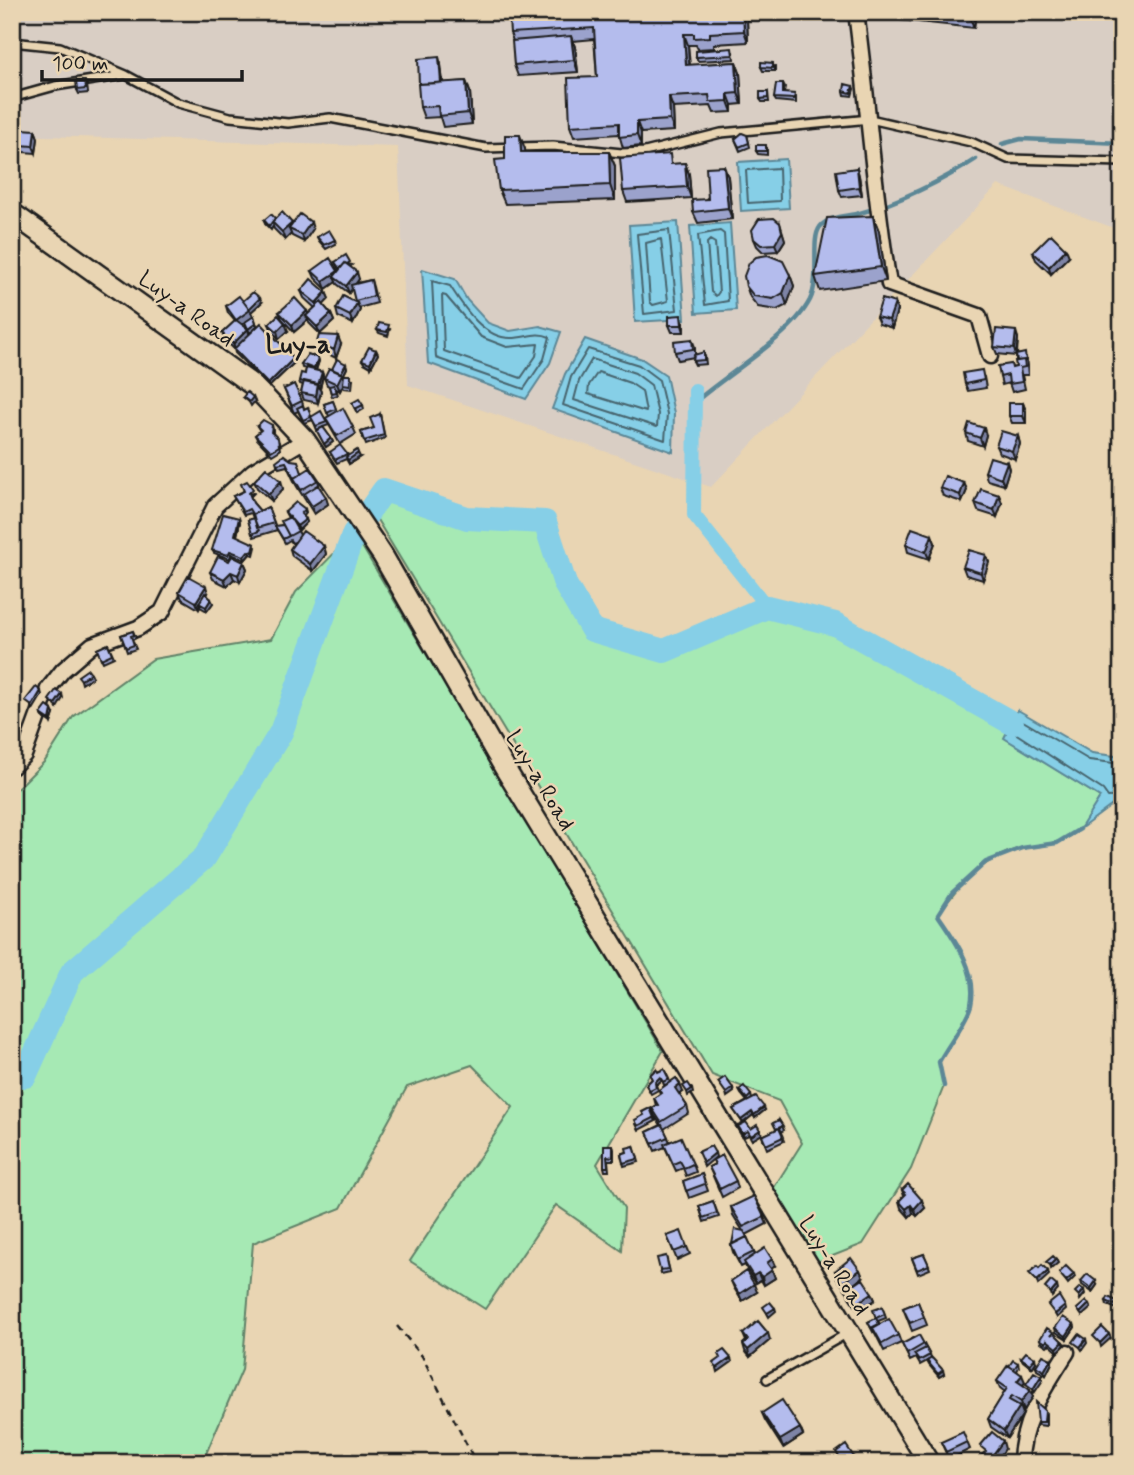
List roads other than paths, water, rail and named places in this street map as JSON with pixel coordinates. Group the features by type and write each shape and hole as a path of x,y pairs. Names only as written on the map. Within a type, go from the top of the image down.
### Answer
{"main road":[{"name":"Luy-a Road","path":"12,213 254,386 305,440 383,556 504,767 929,1463"}],"street":[{"path":"856,12 870,119 876,211 888,284 979,316 990,356"},
{"path":"12,767 24,755 48,689 63,670 92,645 138,628 162,612 215,506 253,471 305,440"},
{"path":"1021,1463 1021,1442 1035,1403 1067,1352"}],"lane":[{"path":"12,43 60,47 126,75 178,103 230,117 288,123 330,118 486,148 553,146 622,153 645,152 721,133 870,119 971,142 1008,159 1122,162"},
{"path":"12,98 55,86 126,75"},
{"path":"767,1380 848,1333"}],"water":[{"path":"786,159 789,208 741,211 738,162"},
{"path":"678,222 685,319 635,322 629,225"},
{"path":"730,223 736,310 696,313 690,226"},
{"path":"422,269 455,279 467,300 488,323 510,331 540,326 561,332 550,363 526,399 428,363"},
{"path":"585,339 642,359 666,375 674,413 673,452 552,409 565,374"},
{"path":"1018,710 1092,753 1122,757 1122,803 1115,803 1080,829 1100,797 1004,738"}],"waterway":[{"path":"1002,144 1021,139 1122,143"},
{"path":"695,402 774,341 801,314 813,291 817,233 824,223 905,197 976,159"},
{"path":"695,390 694,515 767,607"},
{"path":"25,1076 72,972 205,857 281,732 354,533 384,490 467,518 545,522 565,584 592,630 664,651 767,607 835,624 1012,723"},
{"path":"944,1086 939,1062 965,1019 971,1005 972,993 964,957 938,915 952,893 986,862 1022,848 1057,843 1080,829"}],"district":[{"name":"Luy-a","path":"298,344"}]}
